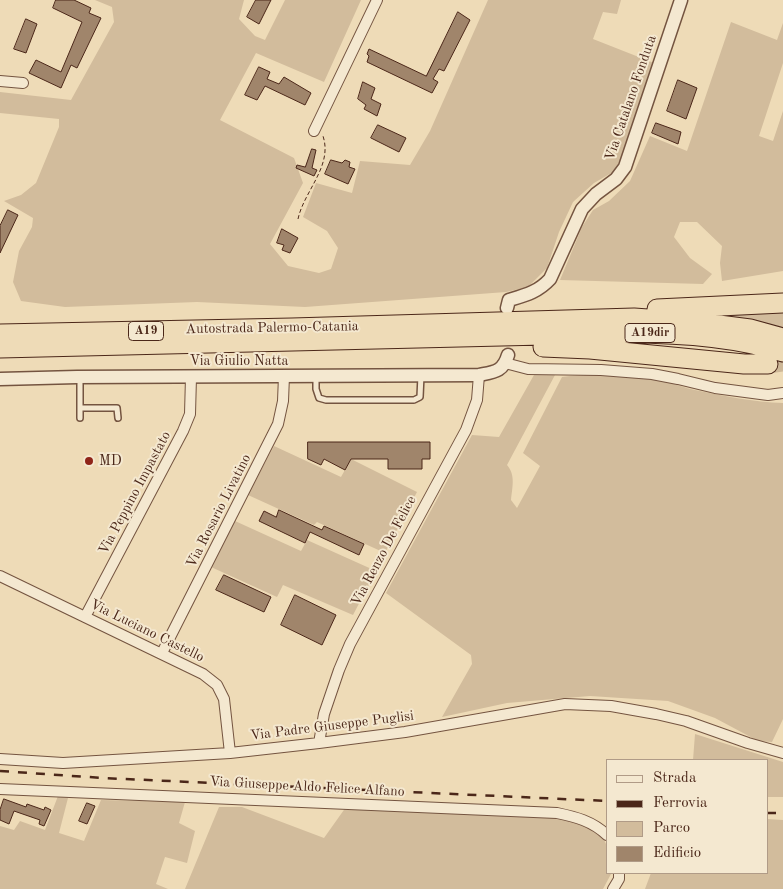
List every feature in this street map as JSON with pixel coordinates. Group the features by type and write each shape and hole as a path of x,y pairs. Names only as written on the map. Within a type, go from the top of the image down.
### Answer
{"highway":[{"path":"706,307 783,295"},
{"path":"292,328 783,303"},
{"name":"A19dir","path":"512,322 634,318 703,323 750,329 783,338"},
{"name":"Autostrada Palermo-Catania","path":"0,334 512,322"},
{"name":"Autostrada Palermo-Catania","path":"0,348 379,340 512,322"},
{"name":"A19dir","path":"512,322 654,333 736,342 783,352"},
{"path":"379,340 443,346 483,345 590,349 744,364 768,364"}],"street":[{"path":"314,131 377,0"},
{"name":"Via Catalano Fonduta","path":"512,322 510,300 542,288 550,279 582,209 596,194 616,179 625,166 681,0"},
{"path":"0,81 23,83"},
{"path":"479,375 496,371 506,359 528,369 601,370 652,374 715,388 768,395 783,393"},
{"name":"Via Giulio Natta","path":"0,379 479,375"},
{"name":"Via Renzo De Felice","path":"319,744 324,714 339,670 366,613 466,430 477,400 479,375"},
{"name":"Via Rosario Livatino","path":"162,654 278,424 283,401 284,376"},
{"name":"Via Peppino Impastato","path":"85,617 183,431 190,414 191,377"},
{"name":"Via Luciano Castello","path":"0,576 203,674 217,685 224,699 230,753"},
{"name":"Via Padre Giuseppe Puglisi","path":"0,759 63,763 230,753 319,744 406,732 565,704 611,706 686,721 783,753"},
{"name":"Via Giuseppe Aldo Felice Alfano","path":"0,789 557,813 580,818 598,826 606,834"},
{"path":"613,889 619,874"}],"lane":[{"path":"316,376 318,398 326,400 414,400 420,397 422,375"},
{"path":"80,377 80,418"},
{"path":"80,408 118,408 118,418"}],"path":[{"path":"298,219 299,212 318,174 325,153 324,137 314,131"}],"green space":[{"path":"95,0 244,0 239,19 255,36 265,40 285,0 361,0 324,82 256,53 220,120 294,158 303,183 270,244 288,266 319,273 331,269 338,248 327,231 303,217 316,183 352,193 360,161 410,165 430,131 488,0 621,0 617,14 603,12 593,39 654,63 622,157 613,172 594,183 573,202 559,232 547,268 528,287 506,292 305,307 197,302 65,307 21,301 13,282 19,251 32,227 33,218 4,201 21,195 36,183 59,127 59,119 0,113 0,92 71,100 114,22 112,7"},
{"path":"731,22 777,40 783,23 783,63 759,136 773,141 783,111 783,271 722,281 720,263 722,246 697,222 680,222 674,237 690,258 712,274 703,284 560,280 582,227 593,210 609,201 630,181 650,136 687,151"},
{"path":"783,307 783,327 722,315"},
{"path":"534,375 555,375 507,465 512,473 511,500 517,508 540,466 523,453 562,377 614,375 640,378 728,396 783,403 783,719 772,742 758,741 715,718 668,701 590,696 507,703 442,717 472,664 471,655 386,593 472,435 499,437"},
{"path":"274,446 341,477 351,459 417,492 385,553 317,522 314,525 248,495"},
{"path":"235,521 301,551 307,540 376,571 353,615 283,585 277,597 211,567"},
{"path":"695,734 783,762 783,797 768,797 768,759 693,759"},
{"path":"58,796 68,798 59,833 84,841 101,800 185,802 179,823 195,831 187,863 165,857 156,884 168,889 0,889 0,826 14,830 20,821 45,830"},
{"path":"219,807 242,807 324,838 346,807 520,815 563,819 590,827 603,838 606,844 606,874 611,874 603,889 185,889"},
{"path":"768,819 783,820 783,889 645,889 651,874 768,874"}],"building":[{"path":"56,0 74,0 91,8 89,13 101,18 77,68 71,65 61,88 29,73 36,60 61,72 82,22 53,8"},
{"path":"256,0 271,0 259,24 247,17"},
{"path":"458,12 470,20 444,71 439,69 433,79 438,82 432,93 367,62 369,49 426,76"},
{"path":"26,19 37,24 26,53 14,49"},
{"path":"259,67 270,72 267,79 279,84 284,77 311,93 305,105 265,86 257,100 245,95"},
{"path":"678,80 697,88 686,119 667,111"},
{"path":"363,82 375,88 371,99 381,104 377,116 364,109 366,105 358,99"},
{"path":"656,123 681,132 678,144 652,133"},
{"path":"378,125 406,138 399,152 371,138"},
{"path":"312,149 316,150 312,168 317,170 314,176 296,168 297,165 305,167"},
{"path":"331,160 342,163 345,160 350,162 349,167 355,169 348,184 325,174"},
{"path":"8,210 18,215 0,253 0,226"},
{"path":"282,229 298,238 290,253 282,250 284,245 277,243"},
{"path":"308,442 430,442 430,459 422,459 422,469 388,469 388,459 351,459 345,470 324,459 321,465 308,459"},
{"path":"279,510 322,530 324,526 364,544 359,555 310,532 305,543 259,521 264,511 276,517"},
{"path":"224,575 271,597 264,612 216,590"},
{"path":"295,595 336,615 322,645 281,625"},
{"path":"4,799 26,807 27,804 44,810 45,807 51,810 44,826 39,824 40,820 14,811 9,824 0,820 0,810"},
{"path":"87,803 95,806 87,824 79,821"}],"tunnel":[{"path":"768,364 783,362"}],"railway":[{"path":"0,771 103,778 606,801"},
{"path":"768,813 783,813"}],"place":[{"name":"MD","path":"89,461"}]}
